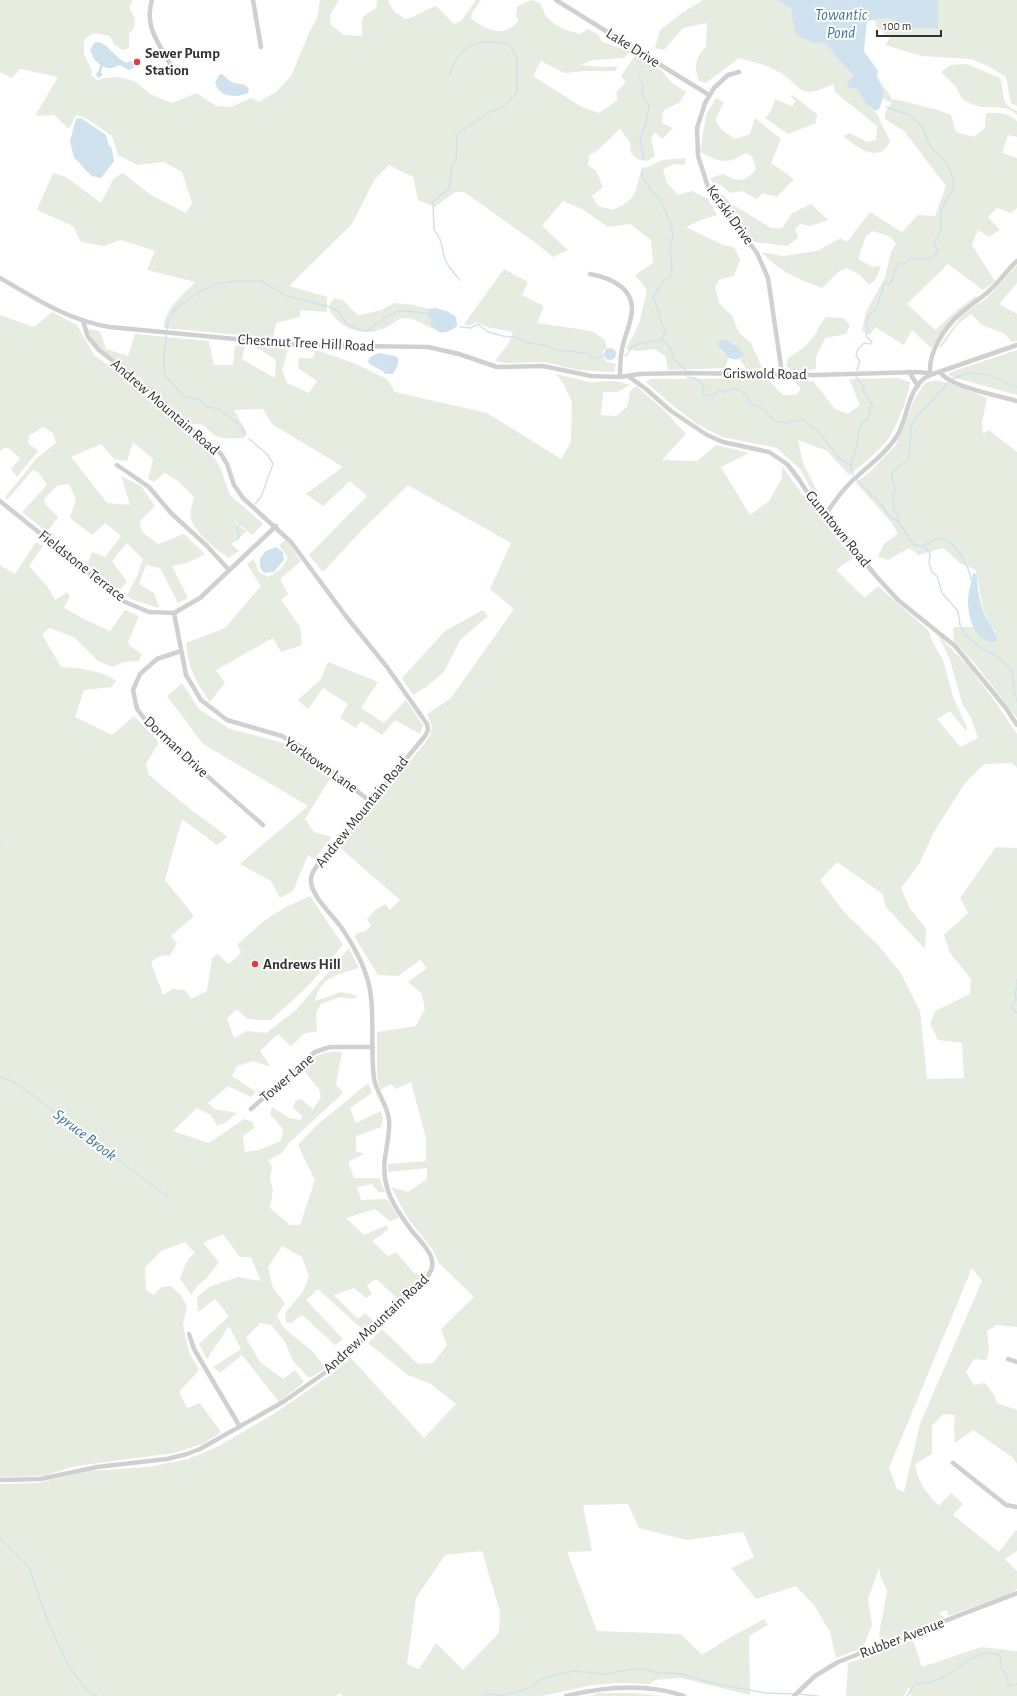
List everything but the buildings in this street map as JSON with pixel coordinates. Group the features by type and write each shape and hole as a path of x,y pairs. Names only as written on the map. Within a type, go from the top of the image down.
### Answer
{"street":[{"path":"152,0 149,11 150,24 170,64"},
{"path":"253,0 261,47"},
{"name":"Lake Drive","path":"556,0 709,95"},
{"name":"Kerski Drive","path":"739,72 728,75 709,95 697,128 699,161 709,190 757,253 768,278 782,373"},
{"path":"930,375 934,352 939,339 961,313 993,288 1017,261"},
{"path":"590,274 606,277 617,283 628,294 631,302 631,316 622,349 620,377"},
{"name":"Chestnut Tree Hill Road","path":"0,278 53,308 83,321 110,327 297,345 428,347 459,354 497,367 543,366 592,376 620,377"},
{"name":"Andrew Mountain Road","path":"0,1480 36,1480 97,1467 179,1456 200,1449 283,1402 336,1365 426,1279 433,1269 431,1256 397,1209 386,1186 384,1170 389,1119 374,1081 371,1001 366,974 347,936 315,892 311,882 314,871 321,860 425,736 428,730 427,724 390,671 342,611 294,546 276,526 253,508 240,494 234,485 225,460 218,451 191,429 150,390 99,350 88,336 83,321"},
{"path":"825,515 846,488 882,454 895,439 918,386 930,375 1017,345"},
{"path":"909,372 918,386"},
{"name":"Griswold Road","path":"620,377 640,374 685,373 782,373 815,375 923,372 930,375"},
{"path":"940,372 946,378 955,382 1017,401"},
{"name":"Gunntown Road","path":"628,376 646,389 672,412 707,435 723,442 768,452 780,458 793,470 813,501 894,596 960,651 1006,708 1017,725"},
{"path":"116,465 149,487 171,513 206,545 229,570"},
{"name":"Fieldstone Terrace","path":"0,501 125,602 149,612 174,613"},
{"path":"174,613 200,598 276,526"},
{"name":"Yorktown Lane","path":"174,613 186,675 201,700 227,720 282,736 301,747 371,802"},
{"name":"Dorman Drive","path":"181,651 157,659 140,674 133,690 137,709 150,726 263,825"},
{"name":"Tower Lane","path":"251,1110 315,1052 330,1047 373,1046"},
{"path":"189,1334 194,1349 240,1427"},
{"path":"1008,1359 1017,1362"},
{"path":"953,1463 1006,1505 1017,1507"},
{"name":"Rubber Avenue","path":"794,1696 815,1676 838,1662 1017,1593"},
{"path":"566,1696 606,1688 641,1688 674,1692 684,1696"}],"shaded area":[{"path":"0,0 133,0 129,7 135,19 134,28 129,34 129,48 122,50 114,44 110,36 93,33 84,40 84,54 92,71 91,75 97,80 119,77 136,82 150,94 172,103 197,93 216,106 231,107 251,98 259,102 276,92 291,76 317,18 320,0 339,0 330,15 331,25 344,35 362,36 362,19 366,14 376,8 377,0 389,0 388,2 395,12 405,19 413,17 436,6 454,24 461,21 476,0 481,0 472,13 471,19 496,31 508,29 519,20 516,16 517,7 531,0 540,3 551,21 560,27 579,34 588,29 598,34 602,42 630,51 624,58 593,60 580,65 603,67 618,66 615,71 564,73 541,61 533,76 582,107 599,113 618,100 616,93 626,82 621,76 636,54 661,70 671,82 686,92 680,102 663,111 662,123 673,128 662,139 655,132 651,138 655,156 647,161 637,159 631,153 630,142 620,129 598,150 589,155 588,165 596,171 603,187 592,196 598,206 613,210 626,203 636,191 641,170 663,160 686,158 685,165 674,164 663,169 667,183 678,195 692,191 708,199 717,215 686,227 723,245 734,247 740,260 734,276 719,280 715,287 719,303 732,316 739,333 751,343 762,368 746,369 740,359 744,355 733,342 720,350 728,358 726,368 668,370 666,357 655,349 639,351 626,349 639,324 647,290 635,275 653,263 651,240 630,224 608,227 584,210 563,201 542,226 568,250 553,257 536,243 464,192 455,192 435,207 418,200 413,177 389,165 375,179 352,224 289,286 327,297 327,312 300,310 300,317 276,323 273,338 164,328 167,315 175,303 195,282 147,270 155,251 121,240 104,246 81,242 73,226 37,210 53,173 66,177 101,203 114,178 123,173 151,195 186,213 192,203 182,172 164,162 137,165 118,155 112,136 86,118 76,115 69,129 54,115 35,116 58,77 20,69 12,78 0,72"},
{"path":"703,0 776,0 791,8 813,43 826,44 841,63 851,72 851,88 857,89 866,104 877,114 890,141 886,148 880,152 868,152 854,145 843,136 850,133 867,142 876,140 877,126 836,93 833,84 813,92 801,90 785,76 773,69 739,58 706,83 699,81 696,72 696,63 702,51 706,47 707,23 683,28 664,50 655,48 660,30 682,13"},
{"path":"784,0 1017,0 1017,106 1011,103 1006,77 986,65 971,59 922,56 885,45 890,38 876,26 875,20 888,18 910,28 938,29 938,23 893,13 863,22 863,37 865,42 862,50 868,66 890,95 892,101 894,99 938,110 951,115 956,132 974,137 985,128 986,113 999,113 1010,116 1017,121 1017,137 1008,135 1002,153 1017,158 1017,208 1011,213 997,208 988,217 1000,230 989,237 978,230 972,245 995,281 983,290 948,264 907,304 935,330 957,310 976,296 979,298 958,313 931,348 912,330 904,345 875,327 870,335 862,331 866,312 885,277 891,252 896,244 891,237 873,231 866,236 858,259 872,267 881,266 875,280 869,285 859,274 847,268 838,272 822,288 803,281 782,270 761,252 783,256 817,251 841,238 847,242 870,212 902,232 918,215 935,216 946,186 904,131 885,119 885,113 892,102 886,101"},
{"path":"967,64 1000,78 1005,101 1007,105 1017,111 1017,115 1004,108 981,107 963,100 955,86 941,72 951,65"},
{"path":"792,95 817,114 816,123 788,134 765,118 771,111 775,99 792,106 796,101 791,97"},
{"path":"716,98 724,102 715,120 722,130 735,139 750,134 755,118 781,139 771,163 794,179 777,197 763,193 757,199 742,191 730,193 721,185 712,182 710,178 723,174 737,180 745,179 756,169 752,156 746,153 733,160 723,161 712,158 700,152 706,115"},
{"path":"722,194 732,204 771,228 782,228 792,213 811,204 828,220 811,226 800,224 795,229 798,238 787,246 754,242 718,195"},
{"path":"1017,265 1017,283 999,304 1017,314 1017,341 1012,342 1005,334 982,325 971,314 958,324 941,348 939,346 964,313 986,299"},
{"path":"504,269 528,282 522,295 544,306 537,323 592,331 605,340 607,348 603,351 604,359 607,362 616,364 614,372 578,370 545,362 505,363 495,361 509,343 513,332 487,327 476,322 469,326 464,324"},
{"path":"334,298 343,300 357,315 381,310 394,303 414,305 429,309 428,317 431,319 430,324 435,330 415,320 407,318 399,319 389,326 373,332 350,329 337,320 332,314 330,306"},
{"path":"52,312 77,325 94,355 135,385 167,412 213,456 220,467 230,495 263,524 252,535 234,520 240,527 247,531 231,544 239,551 229,558 212,546 196,529 191,516 194,497 178,481 165,473 154,482 148,479 153,459 133,442 127,461 114,459 101,444 71,457 107,503 130,505 121,476 141,486 155,506 140,521 142,532 158,544 184,534 205,554 187,563 172,566 188,598 178,603 160,568 146,565 139,584 154,593 159,608 131,599 127,595 137,576 143,559 127,543 112,561 127,582 119,591 87,565 92,552 105,557 121,536 105,523 92,535 70,518 76,499 69,484 58,485 44,499 45,504 58,517 47,532 22,512 47,485 39,473 33,470 7,500 5,497 37,458 56,443 53,433 43,427 29,436 28,443 38,451 17,477 11,469 20,458 7,447 0,451 0,315 34,327"},
{"path":"826,317 843,318 850,325 846,334 825,338 816,357 816,369 794,372 786,366 788,358 810,341"},
{"path":"88,329 100,331 106,349 128,356 135,334 209,341 214,365 233,365 235,345 245,346 242,359 275,378 276,360 253,345 288,350 282,370 287,383 309,393 317,381 298,368 299,358 313,358 316,350 354,363 387,379 395,392 487,413 561,459 571,442 572,402 563,383 556,374 589,382 616,381 630,385 617,392 603,392 601,415 616,416 627,407 630,391 636,386 665,411 686,434 662,460 697,461 716,445 749,453 721,467 750,515 769,501 782,478 782,466 807,501 853,558 836,570 865,598 878,586 929,631 933,643 943,660 953,697 967,727 966,731 950,711 937,719 960,747 978,738 971,718 962,703 950,660 938,635 970,668 996,703 1017,734 1017,768 1012,763 984,764 965,783 934,832 919,864 901,888 910,909 926,928 925,949 885,906 883,894 837,862 820,880 844,912 878,945 900,972 920,1011 927,1079 964,1078 962,1043 938,1040 930,1024 935,1011 970,994 971,979 950,953 944,935 968,913 960,898 996,847 1017,848 1017,1327 997,1325 987,1331 989,1351 986,1360 974,1359 966,1372 974,1385 985,1383 995,1396 997,1403 1017,1410 1017,1464 1012,1457 973,1430 955,1443 955,1415 943,1414 932,1426 932,1454 915,1464 920,1482 934,1501 939,1506 951,1493 963,1504 953,1515 999,1552 1016,1530 1017,1531 1017,1551 1005,1559 1017,1571 1017,1589 1011,1593 949,1616 946,1610 939,1613 944,1619 881,1642 879,1635 887,1590 881,1578 879,1568 868,1599 872,1625 863,1648 836,1658 830,1632 814,1605 796,1586 756,1599 731,1568 754,1557 743,1532 687,1540 639,1528 628,1504 583,1505 592,1551 567,1552 597,1631 681,1634 702,1655 764,1619 768,1625 749,1636 750,1695 681,1678 655,1680 650,1684 616,1683 588,1686 541,1696 342,1696 341,1693 335,1696 0,1696 0,1484 38,1483 89,1471 148,1467 188,1459 219,1446 272,1415 333,1373 351,1358 424,1438 456,1404 431,1384 408,1375 368,1343 382,1329 418,1364 433,1363 447,1345 441,1329 474,1297 439,1263 432,1249 407,1217 391,1187 408,1192 427,1179 427,1168 388,1172 388,1164 426,1161 426,1138 411,1082 396,1089 391,1084 380,1090 377,1075 377,1032 416,1026 425,1009 422,994 408,982 427,968 420,960 398,976 378,975 354,936 360,932 364,932 371,926 367,919 374,911 385,904 390,910 400,900 338,846 425,743 432,729 427,714 450,699 514,609 490,589 511,543 408,485 359,533 323,572 309,555 367,496 350,481 323,506 306,494 343,467 272,424 263,409 234,410 246,431 244,438 218,437 203,425 191,425 139,377 115,361 93,342","holes":["972,1268 982,1281 920,1424 904,1492 897,1489 889,1468","482,1551 500,1612 499,1633 463,1670 436,1643 419,1669 407,1664 416,1598 445,1555"]},
{"path":"1017,350 1017,395 948,375 951,372"},
{"path":"766,378 783,395 796,395 801,389 794,381 813,381 835,409 848,414 860,405 849,379 897,378 910,382 904,404 890,437 873,455 849,475 827,451 798,440 803,463 819,495 814,495 801,470 777,448 722,437 697,424 646,382 650,379"},
{"path":"936,380 952,384 987,398 982,422 983,434 989,430 1017,452 1017,718 976,665 954,641 953,627 973,627 985,639 995,642 996,632 984,610 976,570 960,563 943,548 919,555 909,548 888,560 878,556 885,543 898,534 892,523 856,483 872,470 896,445 915,398 925,383"},
{"path":"286,540 301,561 280,579 288,594 281,600 300,627 302,645 281,652 273,638 216,670 225,683 210,702 200,687 191,668 186,643 225,628 261,586 247,564 254,559 259,572 268,577 280,570 288,558 279,545"},
{"path":"36,542 43,546 29,566 47,586 55,600 67,592 70,596 64,608 110,631 125,610 139,616 128,642 130,646 142,654 139,661 124,662 112,667 98,661 74,637 50,628 42,634 61,667 97,672 116,681 112,687 84,690 75,717 112,735 134,716 159,742 146,764 149,775 190,809 228,837 217,845 182,819 165,880 194,916 171,936 177,943 170,956 160,956 151,962 163,995 173,989 185,990 191,999 207,991 212,958 217,954 229,964 241,952 237,945 265,920 286,907 310,896 343,945 310,984 271,1020 246,1018 237,1009 227,1018 234,1038 247,1031 266,1033 296,1010 349,948 359,968 344,972 331,978 321,987 315,1001 341,992 358,996 354,999 340,997 321,1004 316,1012 317,1031 304,1034 291,1046 278,1034 260,1051 271,1067 253,1061 237,1066 232,1076 256,1092 251,1097 228,1086 208,1103 215,1109 237,1113 225,1123 217,1126 211,1115 197,1108 173,1131 209,1143 244,1119 253,1122 254,1128 243,1136 245,1152 259,1150 281,1141 283,1129 270,1114 272,1107 289,1118 301,1120 302,1116 293,1107 296,1100 301,1099 313,1109 321,1097 319,1089 302,1068 311,1060 325,1053 342,1052 336,1084 343,1093 288,1144 281,1154 268,1160 272,1167 270,1179 273,1190 270,1208 290,1225 300,1225 315,1180 298,1145 317,1125 368,1083 372,1093 350,1108 356,1123 381,1111 383,1118 381,1127 356,1136 356,1151 364,1154 348,1162 354,1178 379,1178 385,1192 378,1192 372,1184 357,1187 361,1200 387,1199 399,1218 390,1221 375,1209 346,1218 364,1235 387,1225 388,1230 372,1241 388,1256 396,1252 415,1274 427,1271 420,1280 398,1299 376,1279 367,1285 372,1294 366,1298 354,1288 334,1295 358,1319 365,1313 376,1323 364,1331 318,1289 306,1300 343,1339 335,1345 302,1315 291,1323 286,1322 285,1313 302,1293 309,1277 302,1257 282,1246 268,1267 273,1288 285,1303 277,1316 284,1328 312,1351 326,1368 309,1378 293,1361 285,1342 271,1325 260,1323 246,1338 260,1362 283,1379 295,1370 304,1382 279,1402 242,1355 220,1373 213,1367 241,1349 229,1326 207,1359 199,1344 229,1316 215,1299 198,1312 197,1297 209,1287 238,1277 261,1281 251,1257 240,1257 223,1234 203,1243 219,1262 191,1295 180,1278 188,1259 195,1253 185,1242 161,1251 145,1268 146,1290 154,1295 161,1287 170,1286 180,1294 187,1306 183,1325 189,1352 199,1370 179,1392 187,1408 200,1403 221,1432 203,1444 174,1453 76,1466 43,1476 0,1477 0,565 15,574"},
{"path":"483,610 488,616 461,639 443,673 426,687 413,695 402,678 445,631"},
{"path":"328,662 378,682 361,708 384,723 406,700 423,725 420,734 395,720 382,735 361,721 356,728 340,718 348,704 323,688 308,709 298,700 321,679"},
{"path":"182,683 199,709 230,729 287,744 331,777 305,819 314,832 332,837 314,859 308,855 293,891 280,898 271,881 240,864 308,806 203,744 167,696"},
{"path":"913,1640 922,1667 981,1647 1017,1651 1017,1696 911,1696 909,1686 904,1696 846,1696 848,1663"},
{"path":"598,1693 632,1693 664,1696 590,1696"}],"water":[{"name":"Towantic Pond","path":"776,0 938,0 938,29 910,28 888,18 867,21 864,51 878,71 877,76 883,91 883,98 879,109 875,111 866,104 857,89 848,87 847,83 852,76 851,72 841,63 826,44 813,43 795,34 791,8"},
{"path":"99,42 126,63 131,61 135,65 134,68 129,70 119,65 111,68 103,66 101,72 103,75 98,78 96,74 100,65 94,59 90,50 94,43"},
{"path":"222,74 231,82 245,85 249,89 248,93 238,96 229,96 221,92 215,83 219,75"},
{"path":"81,118 106,135 112,149 114,161 101,178 92,176 74,158 70,141 76,119"},
{"path":"435,308 447,311 456,317 457,326 446,332 440,332 433,328 430,324 431,319 427,317 429,309"},
{"path":"721,340 734,344 744,355 737,360 728,358 717,344"},
{"path":"610,348 614,350 616,354 614,358 610,360 606,358 604,354 606,350"},
{"path":"379,353 398,358 398,365 393,374 385,374 383,371 369,364 368,361 370,358"},
{"path":"276,547 283,552 284,560 274,572 264,573 260,568 260,558 266,551"},
{"path":"973,573 977,575 980,601 985,615 995,633 997,640 995,642 988,641 977,634 971,621 968,601"}],"waterway":[{"path":"449,76 459,55 467,48 478,43 496,42 509,44 517,57 517,93 500,109 489,112 456,135 456,160 451,167 451,178 448,189 433,202 434,230 440,240 446,262 460,280"},
{"path":"639,76 643,86 642,95 649,105 646,123 640,140 643,160"},
{"path":"857,370 860,361 856,356 858,349 864,343 870,344 872,342 866,336 866,325 869,316 877,308 884,284 889,284 891,282 896,267 900,262 904,264 911,258 929,258 936,254 938,251 934,243 941,230 941,211 947,198 954,189 953,178 946,162 930,146 923,127 910,115 886,107"},
{"path":"643,168 642,176 652,192 659,198 671,224 673,235 670,247 672,276 665,279 653,297 665,330 662,339"},
{"path":"167,329 173,312 197,293 216,284 237,281 261,281 287,296 330,307 339,312 346,323 360,330 368,331 383,319 401,311 429,314"},
{"path":"460,327 471,328 478,324 488,332 507,337 516,337 528,343 544,345 560,351 572,351 589,354 592,358 605,355"},
{"path":"166,335 164,368 168,379 182,395 202,401 207,407 219,409 240,425 246,435"},
{"path":"625,356 629,350 637,344 662,339 671,349 674,359 686,370"},
{"path":"953,379 962,375 978,373 993,377 1017,387"},
{"path":"687,376 690,378 695,378 704,386 703,394 706,396 716,394 719,390 723,392 734,388 746,394 751,404 764,410 774,421 786,423 802,419 818,431 840,459 851,465"},
{"path":"853,475 851,465 857,444 859,428 863,422 868,419 870,413 869,409 873,406 863,390 864,386 856,377"},
{"path":"949,382 916,418 911,427 909,459 892,473 895,488 893,497 894,509 898,515 899,523 914,545 924,546 937,538 946,540 953,545 964,560 972,583"},
{"path":"249,439 267,454 273,464 261,497 255,504"},
{"path":"857,480 882,505 889,516 898,521"},
{"path":"237,540 239,537 237,528 241,523"},
{"path":"924,546 930,554 929,563 932,572 937,576 942,593 958,611 960,625 965,634 978,646 995,655 1010,668 1013,676 1014,692 1017,701"},
{"path":"1017,980 1017,985"},
{"path":"1017,987 1015,992 1016,1000 1010,1007 1017,1013"},
{"name":"Spruce Brook","path":"0,1077 14,1082 168,1197"},
{"path":"0,1538 29,1567 46,1617 69,1667 90,1693 97,1696"},
{"path":"907,1696 915,1684 940,1679 968,1661 983,1654 991,1653 999,1655 1001,1658 1000,1665 1007,1677 1008,1685 1012,1686 1017,1684"},
{"path":"483,1696 485,1694 502,1695 515,1692 533,1687 540,1680 573,1671 606,1674 632,1669 681,1674 708,1682 765,1693 794,1694"},
{"path":"798,1694 818,1696"}],"place":[{"name":"Sewer Pump Station","path":"137,62"},
{"name":"Andrews Hill","path":"255,964"}]}
